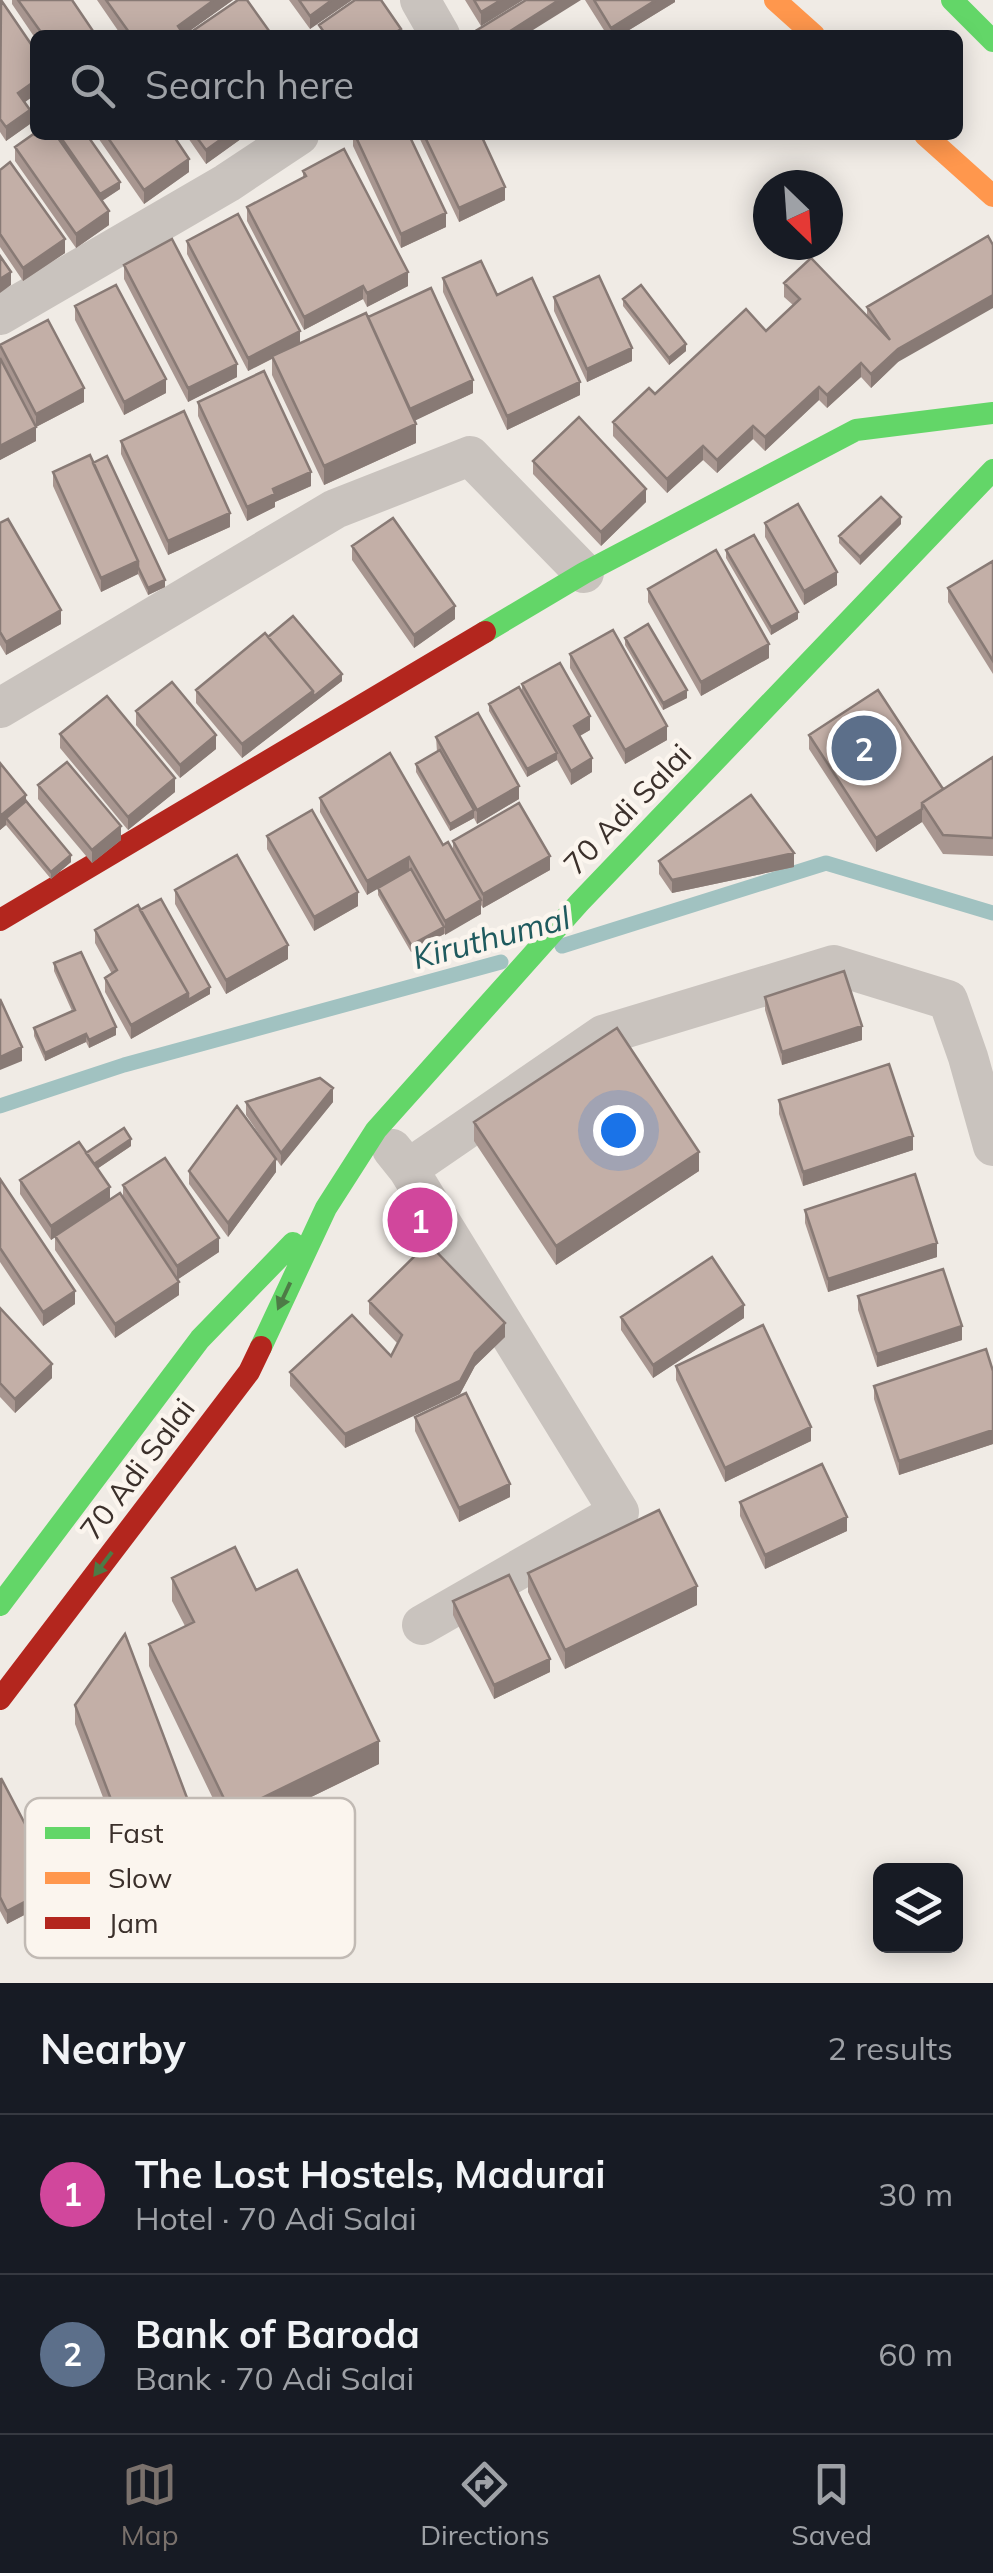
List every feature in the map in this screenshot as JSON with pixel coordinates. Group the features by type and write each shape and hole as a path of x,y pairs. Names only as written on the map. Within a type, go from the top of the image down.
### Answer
{"main road":[{"path":"774,0 808,30"},
{"path":"952,0 993,41"},
{"path":"931,140 993,196"},
{"path":"0,920 584,574 856,430 993,412"},
{"name":"70 Adi Salai","path":"0,1700 248,1372 326,1208 376,1130 580,903 993,470"},
{"name":"70 Adi Salai","path":"0,1605 200,1340 326,1208"}],"street":[{"path":"420,0 437,30"},
{"path":"0,315 226,183 291,140"},
{"path":"0,708 335,509 470,456 584,574"},
{"path":"408,1169 603,1035 834,965 948,1000 981,1055 993,1146"},
{"path":"376,1130 408,1169 619,1512 422,1625"}],"building":[{"path":"1,0 30,43 30,85 18,93 30,110 6,127 0,119"},
{"path":"18,0 72,0 92,30 39,30"},
{"path":"106,0 214,0 178,26 181,30 127,30"},
{"path":"238,0 247,0 268,30 194,30"},
{"path":"299,0 332,0 310,16"},
{"path":"355,0 381,0 401,29 322,30 319,25"},
{"path":"474,0 501,0 481,12"},
{"path":"526,0 559,0 512,30 477,30"},
{"path":"594,0 656,0 611,28"},
{"path":"30,136 30,140 59,140 109,211 76,234 15,147"},
{"path":"62,140 91,140 120,182 100,194"},
{"path":"109,140 176,140 189,159 144,190"},
{"path":"199,140 220,140 206,150"},
{"path":"357,140 411,140 446,213 401,234"},
{"path":"426,140 483,140 505,187 459,208"},
{"path":"344,149 408,272 367,293 363,286 304,317 247,207 306,176 303,171"},
{"path":"10,162 65,239 23,268 0,234 0,170"},
{"path":"238,214 300,331 248,358 187,241"},
{"path":"988,236 993,245 993,295 898,349 871,374 861,363 827,395 819,387 765,437 753,426 717,460 703,446 667,479 613,422 649,388 655,394 746,309 766,331 800,299 784,283 809,260 890,340 867,307"},
{"path":"172,239 237,364 188,388 124,265"},
{"path":"0,256 11,272 0,279"},
{"path":"481,261 497,295 532,278 580,382 507,416 443,278"},
{"path":"599,276 632,348 587,369 554,297"},
{"path":"116,285 166,379 124,402 75,306"},
{"path":"641,285 686,344 669,358 623,299"},
{"path":"431,288 473,380 410,409 368,317"},
{"path":"366,313 416,424 324,466 272,356"},
{"path":"48,320 84,388 36,414 0,345"},
{"path":"0,358 36,427 0,446"},
{"path":"264,371 311,472 273,489 275,494 247,507 198,402"},
{"path":"184,411 230,513 168,541 121,441"},
{"path":"579,417 646,489 601,532 533,461"},
{"path":"90,455 138,561 101,578 53,472"},
{"path":"107,456 165,580 148,588 93,463"},
{"path":"881,497 901,517 860,557 839,536"},
{"path":"798,504 837,572 804,591 765,523"},
{"path":"393,518 455,606 414,635 352,546"},
{"path":"8,519 61,610 6,642 0,632 0,523"},
{"path":"754,535 798,612 771,627 726,550"},
{"path":"716,550 769,644 701,682 648,589"},
{"path":"993,561 993,661 948,588"},
{"path":"293,616 342,674 313,697 313,691 268,637"},
{"path":"648,624 687,690 663,703 625,638"},
{"path":"613,630 667,726 625,750 570,654"},
{"path":"265,633 313,691 242,744 196,690"},
{"path":"560,663 590,716 574,726 592,758 571,771 522,684"},
{"path":"172,682 216,735 180,765 136,711"},
{"path":"519,687 557,753 527,769 489,704"},
{"path":"878,690 943,789 922,803 922,809 876,838 809,735"},
{"path":"107,696 175,778 128,817 60,734"},
{"path":"478,713 519,786 477,810 436,737"},
{"path":"440,750 474,810 450,824 416,764"},
{"path":"390,753 443,845 448,842 481,900 445,921 409,857 367,881 320,798"},
{"path":"993,757 993,838 943,835 922,803"},
{"path":"67,762 121,826 92,850 38,785"},
{"path":"0,763 26,795 0,816"},
{"path":"751,795 794,853 672,880 659,861"},
{"path":"26,801 71,855 51,872 6,818"},
{"path":"519,803 550,856 483,894 453,841"},
{"path":"312,810 358,892 314,917 267,836"},
{"path":"237,855 288,945 226,980 175,890"},
{"path":"411,869 444,927 411,945 378,888"},
{"path":"161,899 210,987 188,1000 188,993 140,910"},
{"path":"138,905 188,993 131,1025 105,978 117,970 95,930"},
{"path":"81,952 116,1027 89,1040 86,1034 45,1053 34,1028 75,1010 54,963"},
{"path":"844,971 862,1026 782,1052 765,997"},
{"path":"0,999 22,1047 0,1057"},
{"path":"617,1028 699,1152 556,1246 474,1122"},
{"path":"889,1064 913,1136 803,1172 779,1100"},
{"path":"320,1078 333,1088 281,1153 246,1102"},
{"path":"237,1106 276,1159 228,1223 189,1171"},
{"path":"124,1128 131,1139 94,1164 86,1153"},
{"path":"79,1142 110,1187 51,1226 20,1180"},
{"path":"165,1158 219,1238 177,1266 123,1185"},
{"path":"915,1174 937,1243 828,1279 805,1210"},
{"path":"0,1179 75,1291 43,1312 0,1248"},
{"path":"120,1193 179,1282 115,1324 55,1236"},
{"path":"428,1243 505,1323 475,1353 460,1381 345,1434 290,1372 352,1315 391,1356 402,1335 369,1301"},
{"path":"712,1257 744,1305 653,1365 621,1317"},
{"path":"943,1269 962,1326 877,1354 858,1296"},
{"path":"0,1308 52,1364 15,1399 0,1383"},
{"path":"763,1325 811,1427 725,1468 676,1366"},
{"path":"986,1349 993,1371 993,1430 899,1461 874,1386"},
{"path":"466,1393 510,1484 459,1508 415,1417"},
{"path":"822,1464 847,1517 765,1555 740,1502"},
{"path":"659,1510 697,1586 565,1650 528,1573"},
{"path":"235,1547 256,1590 297,1570 379,1741 262,1798 224,1798 149,1644 194,1622 172,1578"},
{"path":"509,1575 550,1659 494,1685 453,1601"},
{"path":"125,1634 187,1798 110,1798 75,1705"},
{"path":"1,1778 25,1824 25,1902 7,1911 0,1897"}],"waterway":[{"name":"Kiruthumal","path":"562,946 826,863 993,913"},
{"name":"Kiruthumal","path":"0,1106 124,1065 501,962"}],"traffic: fast":[{"path":"952,0 993,41"},
{"path":"485,632 584,573 856,430 993,413"},
{"path":"261,1347 326,1208 376,1130 579,903 993,470"},
{"path":"0,1605 200,1339 293,1243"}],"traffic: slow":[{"path":"775,0 808,30"},
{"path":"931,140 993,196"}],"traffic: jam":[{"path":"0,920 485,632"},
{"path":"0,1699 249,1372 261,1347"}],"place":[{"name":"Bank of Baroda","path":"864,748"},
{"name":"The Lost Hostels, Madurai","path":"420,1220"}]}
